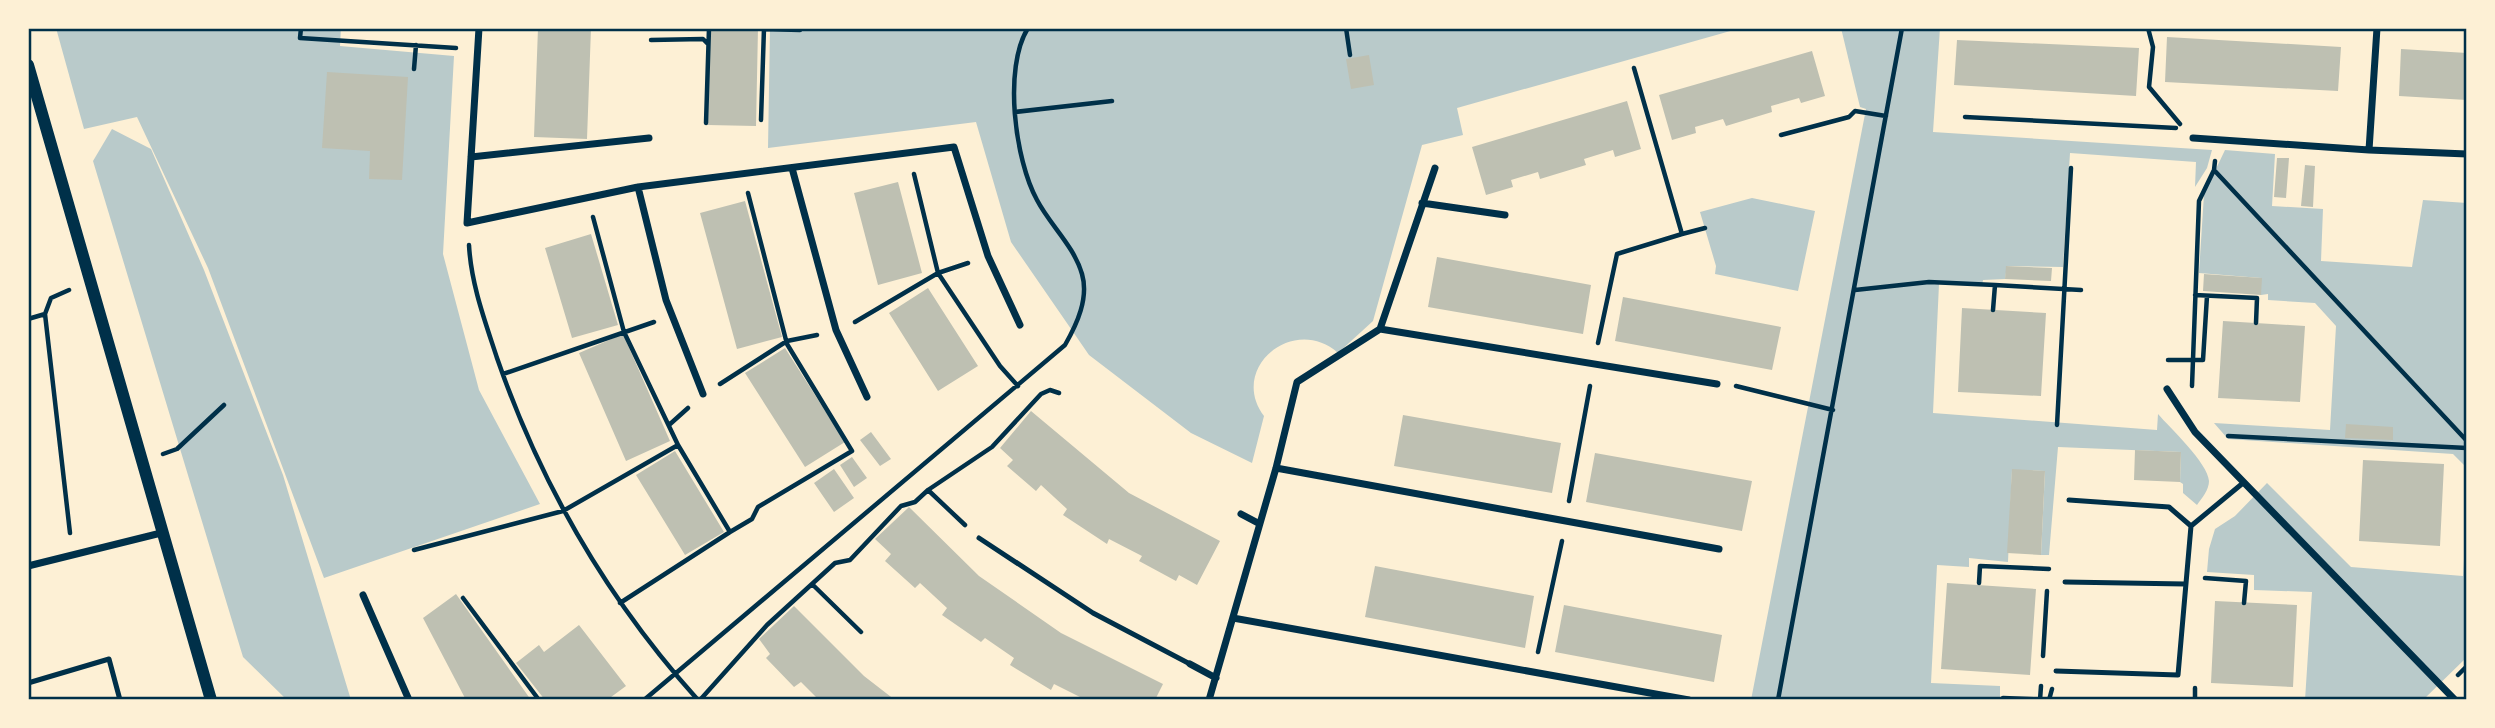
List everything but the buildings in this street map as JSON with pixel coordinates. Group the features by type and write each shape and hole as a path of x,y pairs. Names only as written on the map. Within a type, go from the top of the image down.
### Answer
{"street":[{"path":"479,28 467,223 638,187 954,147 988,256 1020,325"},
{"path":"2369,150 2377,28"},
{"path":"28,65 211,700"},
{"path":"471,157 649,138"},
{"path":"2193,138 2467,154"},
{"path":"792,168 836,330 867,397"},
{"path":"1209,700 1276,468 1297,382 1380,329 1435,168"},
{"path":"638,187 672,315 703,394"},
{"path":"1422,203 1505,215"},
{"path":"1380,329 1717,384"},
{"path":"2167,389 2195,432 2455,700"},
{"path":"1276,468 1719,549"},
{"path":"1241,514 1258,523"},
{"path":"28,566 161,533"},
{"path":"363,594 409,700"},
{"path":"1233,618 1689,700"},
{"path":"1190,664 1216,678"}],"lane":[{"path":"2056,671 2178,675 2191,526 2243,483"},
{"path":"2068,500 2169,507 2191,526"},
{"path":"979,538 1093,613 1190,664"},
{"path":"2065,582 2185,584"},
{"path":"28,682 109,659 120,700"}],"path":[{"path":"301,28 300,38 477,50"},
{"path":"706,123 709,28"},
{"path":"761,120 764,28 800,30"},
{"path":"644,700 1018,386 1065,345 1079,321 1083,293 1082,275 1073,255 1036,198 1017,138 1013,87 1028,28"},
{"path":"1346,28 1350,55"},
{"path":"1778,700 1902,28"},
{"path":"1965,117 2184,128 2150,87 2153,47 2148,28"},
{"path":"651,40 703,39 709,45"},
{"path":"414,69 416,45"},
{"path":"1634,68 1682,234"},
{"path":"1015,112 1112,101"},
{"path":"1781,135 1849,117 1855,111 1886,116"},
{"path":"2194,392 2192,360 2199,201 2214,170 2218,140"},
{"path":"909,153 938,273 1000,366 1018,386"},
{"path":"2057,425 2071,168"},
{"path":"2214,170 2467,441"},
{"path":"620,603 752,519 758,507 852,452 787,341 743,174"},
{"path":"588,198 624,332 678,444 730,532"},
{"path":"467,223 470,266 503,374 563,511 620,603 699,700 767,625 835,563 850,560 901,506 915,502 928,490 992,447 1041,394 1050,390 1059,393"},
{"path":"1534,672 1617,254 1705,228"},
{"path":"724,381 787,341 836,330 869,315 938,273 988,256"},
{"path":"72,556 45,314 51,298 89,281"},
{"path":"1855,290 1928,282 2081,289"},
{"path":"1993,310 1995,285"},
{"path":"2195,295 2257,298 2256,323"},
{"path":"2168,360 2203,360 2207,296"},
{"path":"28,319 45,314"},
{"path":"503,374 672,315"},
{"path":"1717,384 1759,390 1833,410"},
{"path":"141,463 177,449 224,405"},
{"path":"2225,436 2467,447"},
{"path":"414,550 563,511 678,444"},
{"path":"928,490 979,538"},
{"path":"1979,583 1980,566 2049,568 2048,576"},
{"path":"2201,578 2246,581 2245,603"},
{"path":"2043,661 2048,583"},
{"path":"813,585 861,632"},
{"path":"463,598 539,700"},
{"path":"2003,698 2049,700 2056,671"},
{"path":"2040,700 2042,673"}],"shaded area":[{"path":"56,28 341,28 340,46 454,56 443,254 479,390 540,504 324,578 208,268 137,117 84,129"},
{"path":"770,28 1741,28 1457,108 1463,135 1422,145 1373,321 1338,353 1321,343 1303,340 1286,343 1271,352 1260,365 1254,380 1255,398 1264,416 1252,463 1191,433 1089,355 1011,242 976,122 768,148"},
{"path":"1841,28 1940,28 1933,132 2212,150 2207,168 2195,187 2196,162 2070,153 2063,267 2007,266 2005,279 1983,280 1982,286 1939,284 1933,413 2157,430 2158,414 2196,456 2209,481 2207,491 2197,505 2183,493 2183,484 2180,482 2181,452 2058,447 2049,555 2041,555 2045,471 2012,470 2008,562 1969,558 1969,567 1937,565 1931,683 2000,686 2000,700 1751,700 1866,109 1860,107"},
{"path":"112,129 151,149 204,270 283,475 351,700 287,700 243,657 93,161"},
{"path":"2225,150 2275,154 2272,206 2323,209 2321,261 2412,267 2423,200 2467,203 2467,468 2453,454 2228,439 2214,423 2330,430 2336,326 2315,303 2268,300 2268,294 2261,295 2261,278 2199,273 2204,194"},
{"path":"1752,198 1815,211 1798,291 1715,274 1716,266 1700,212"},
{"path":"2267,483 2351,567 2463,576 2467,507 2467,657 2423,700 2305,700 2312,592 2254,590 2254,575 2207,572 2209,549 2215,529 2235,516"}]}
